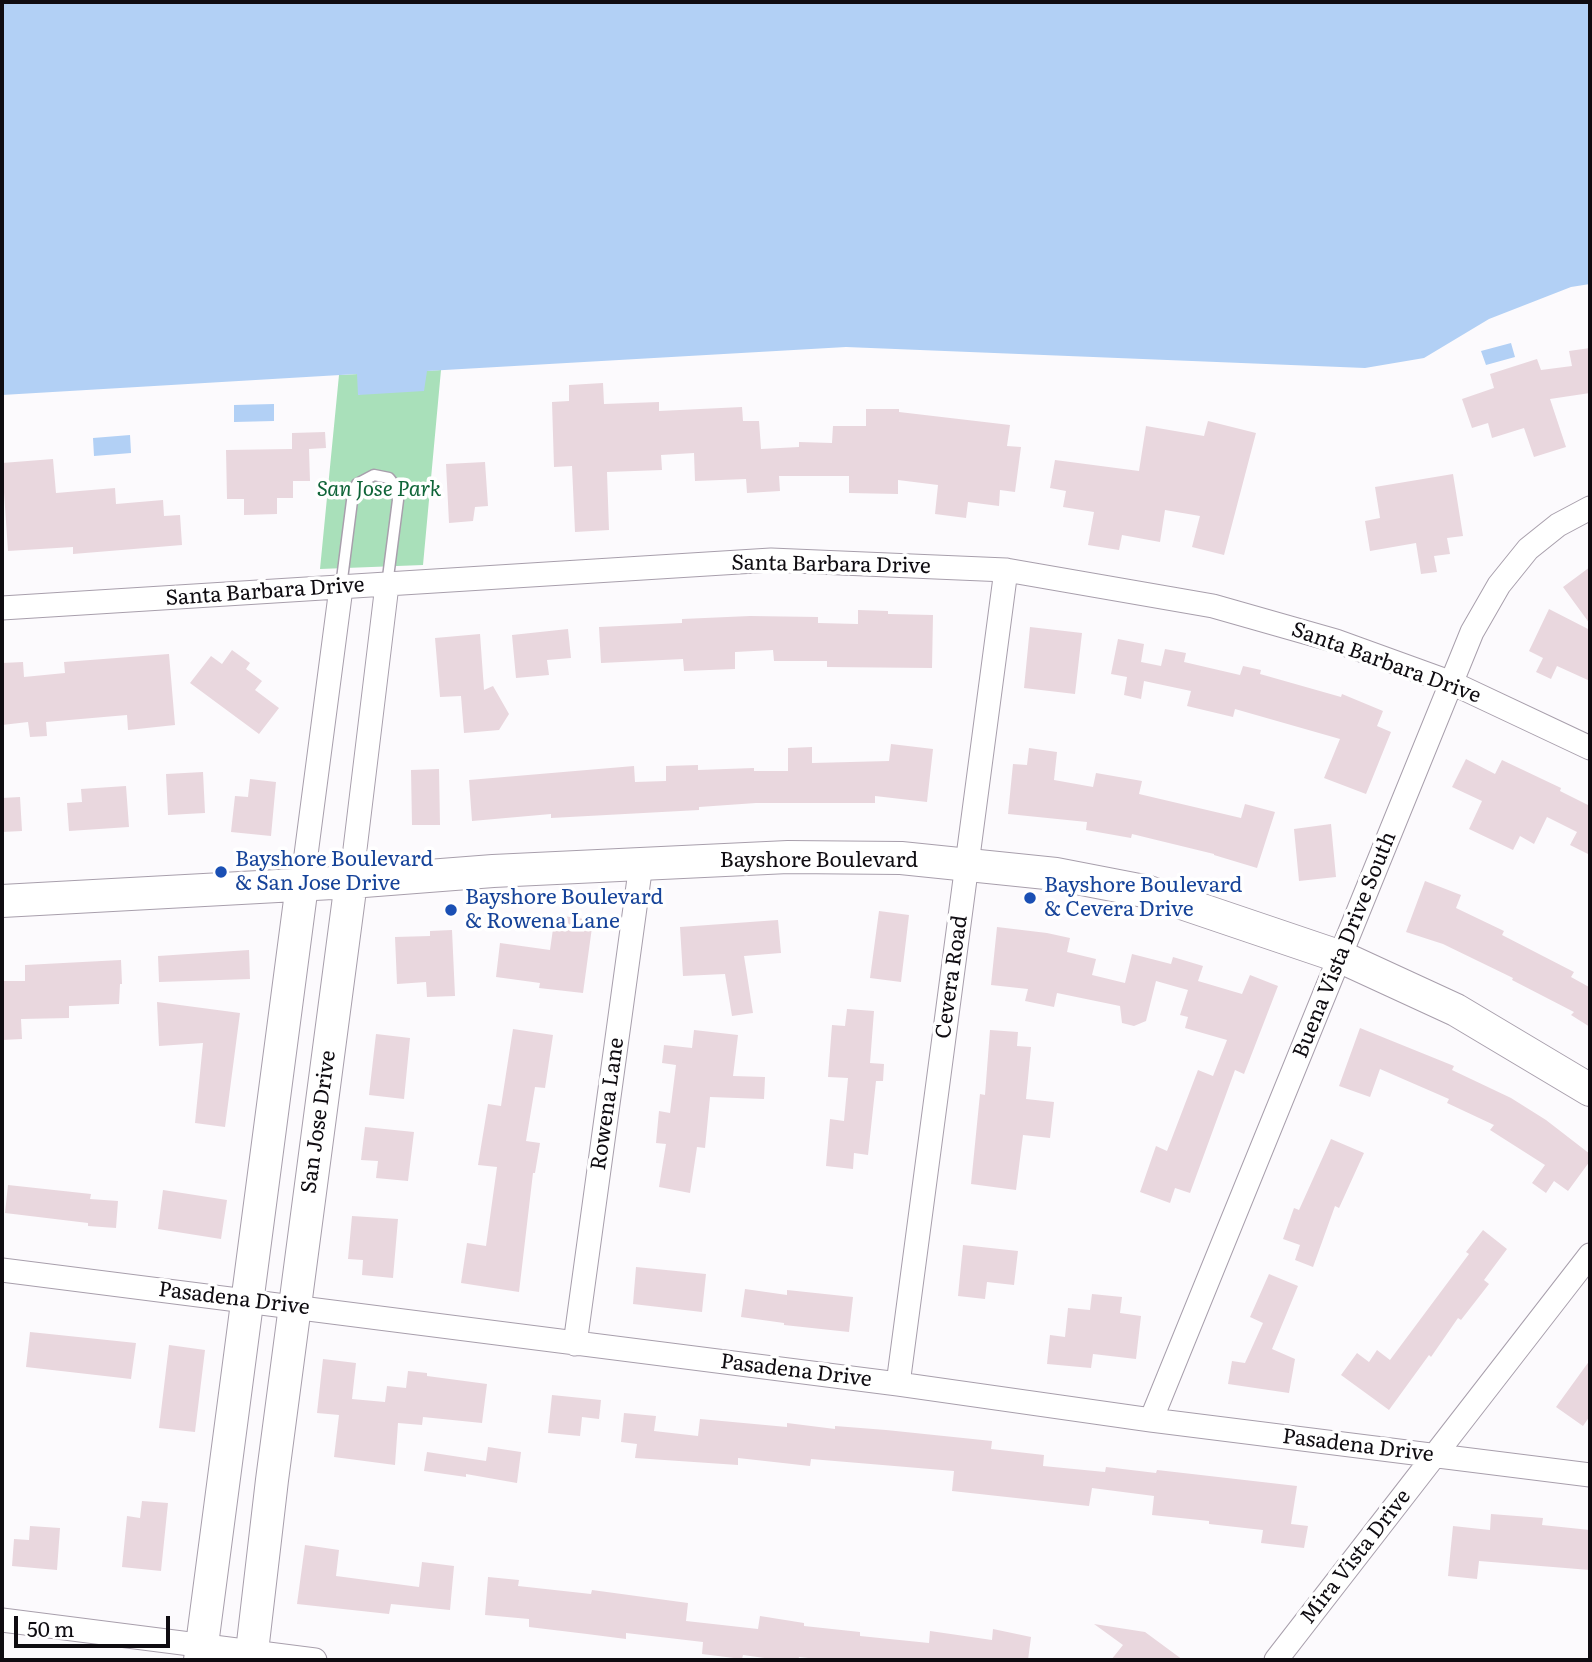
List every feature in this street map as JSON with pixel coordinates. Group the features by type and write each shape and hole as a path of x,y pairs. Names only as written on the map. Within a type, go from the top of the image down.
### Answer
{"main road":[{"name":"Bayshore Boulevard","path":"2,901 641,864 842,856 901,858 1056,874 1149,892 1341,957 1456,1010 1590,1090"},
{"name":"San Jose Drive","path":"252,1656 351,882"},
{"path":"201,1653 302,885"}],"street":[{"name":"Buena Vista Drive South","path":"1151,1420 1472,632 1499,585 1528,549 1558,525 1590,508"},
{"name":"Santa Barbara Drive","path":"2,608 771,560 1006,570 1213,606 1336,641 1452,682 1590,748"},
{"name":"Cevera Road","path":"898,1384 1006,570"},
{"name":"San Jose Drive","path":"351,882 387,584"},
{"path":"302,885 341,587"},
{"name":"Rowena Lane","path":"575,1344 641,864"},
{"name":"Mira Vista Drive","path":"1276,1660 1590,1255"},
{"name":"Pasadena Drive","path":"2,1270 1590,1475"},
{"path":"2,1620 201,1653 315,1660"}],"lane":[{"path":"341,587 353,494 357,484 374,475 389,478 396,486 398,500 387,584"}],"green space":[{"name":"San Jose Park","path":"441,370 423,565 320,569 339,375 358,374 358,395 426,371"}],"water":[{"path":"2,2 1590,2 1590,284 1571,287 1489,319 1424,358 1365,368 846,347 427,371 424,391 358,395 357,374 2,395"},
{"path":"1511,343 1515,357 1486,365 1481,351"},
{"path":"274,404 274,421 234,422 234,405"},
{"path":"130,435 131,453 94,456 93,438"}],"building":[{"path":"1590,348 1590,393 1550,399 1566,447 1534,457 1524,428 1492,438 1488,423 1472,428 1462,399 1494,388 1490,374 1537,359 1541,370 1572,366 1569,351"},
{"path":"603,383 604,404 659,402 659,411 742,407 743,421 759,421 761,449 799,447 799,442 832,443 833,426 866,426 866,409 899,409 899,412 1010,425 1007,446 1021,447 1015,492 1000,490 999,506 968,502 966,518 935,514 938,485 898,480 898,494 849,493 849,476 779,476 780,491 747,493 746,479 695,481 694,453 661,455 662,470 607,472 609,530 575,532 572,466 554,467 552,402 569,401 569,385"},
{"path":"1208,421 1256,433 1224,555 1192,547 1200,516 1165,510 1160,542 1122,535 1119,550 1088,545 1094,512 1063,507 1066,491 1050,488 1055,460 1139,471 1146,426 1204,436"},
{"path":"325,432 326,448 309,449 310,481 293,481 293,498 277,498 277,514 244,515 244,499 227,499 226,450 292,449 292,433"},
{"path":"53,459 56,493 115,488 116,504 163,500 164,516 180,515 182,545 73,554 73,547 8,551 2,463"},
{"path":"485,462 488,506 475,507 473,521 449,523 446,464"},
{"path":"1453,474 1463,536 1447,538 1450,554 1434,556 1437,572 1421,574 1416,543 1370,551 1365,521 1380,518 1375,487"},
{"path":"1590,567 1590,624 1563,587"},
{"path":"1549,609 1590,630 1590,681 1557,666 1551,679 1536,672 1543,658 1529,651"},
{"path":"858,610 933,615 932,668 827,667 827,661 774,661 773,650 735,652 735,669 684,671 683,659 601,663 599,627 750,616 818,617 818,623 858,624"},
{"path":"1030,627 1082,633 1075,694 1024,688"},
{"path":"568,629 571,658 547,660 549,675 516,678 512,635"},
{"path":"480,634 484,690 493,686 509,714 499,730 464,733 461,696 440,697 435,638"},
{"path":"1118,639 1144,644 1141,662 1161,666 1165,649 1186,653 1184,662 1240,675 1243,666 1261,670 1260,674 1341,697 1342,694 1383,711 1377,726 1391,732 1366,794 1324,778 1340,739 1235,709 1233,717 1187,706 1191,691 1144,681 1141,699 1124,695 1127,677 1111,674"},
{"path":"232,650 250,663 246,669 262,681 255,690 279,708 259,734 190,683 211,656 222,664"},
{"path":"169,654 175,725 128,730 127,715 46,722 47,736 30,737 28,722 2,725 2,663 23,662 24,677 65,673 64,662"},
{"path":"891,744 933,749 927,802 875,796 875,803 756,803 699,807 699,810 551,818 551,814 472,821 469,780 634,766 635,782 666,781 666,766 698,765 698,770 754,768 754,771 788,771 788,748 812,747 812,763 889,761"},
{"path":"1029,748 1057,752 1054,780 1093,787 1096,773 1142,781 1139,794 1241,818 1245,804 1275,812 1257,868 1214,854 1132,834 1131,838 1086,830 1087,822 1008,814 1013,764 1027,765"},
{"path":"1466,759 1495,774 1502,760 1561,788 1560,791 1590,806 1590,855 1570,845 1577,832 1547,817 1534,844 1520,836 1513,850 1469,829 1482,801 1452,787"},
{"path":"439,769 440,825 412,825 411,770"},
{"path":"203,772 205,813 168,815 166,774"},
{"path":"250,779 276,782 271,836 231,832 235,796 248,797"},
{"path":"126,786 129,827 69,831 67,803 82,802 81,789"},
{"path":"20,797 22,831 2,832 2,798"},
{"path":"1331,824 1336,877 1299,881 1294,829"},
{"path":"1425,881 1461,895 1456,908 1504,931 1502,935 1574,972 1571,977 1589,987 1590,985 1590,1027 1571,1015 1574,1012 1512,980 1513,978 1443,944 1406,932"},
{"path":"879,911 909,915 901,982 870,978"},
{"path":"555,915 593,920 583,993 539,988 540,983 496,977 500,943 550,950"},
{"path":"778,920 781,953 744,956 753,1013 732,1016 725,974 683,976 680,927"},
{"path":"997,927 1070,938 1067,952 1096,959 1092,975 1125,983 1132,954 1171,964 1173,957 1203,966 1198,981 1242,994 1250,975 1278,986 1244,1074 1235,1070 1190,1193 1175,1188 1170,1203 1140,1192 1156,1146 1167,1151 1198,1070 1213,1076 1227,1040 1185,1028 1188,1017 1180,1015 1188,990 1156,981 1146,1021 1134,1026 1122,1023 1120,1006 1057,993 1054,1007 1025,1001 1028,989 991,985"},
{"path":"452,930 455,996 427,997 426,982 397,984 395,937 430,936 430,931"},
{"path":"249,950 250,979 159,982 158,956"},
{"path":"121,960 119,1004 69,1006 69,1018 21,1019 22,1039 2,1040 2,981 25,981 25,965"},
{"path":"157,1002 240,1013 225,1127 195,1123 203,1043 159,1046"},
{"path":"847,1009 874,1011 870,1063 884,1064 883,1081 876,1081 868,1155 854,1153 853,1169 826,1166 830,1119 844,1121 848,1078 828,1077 832,1025 845,1026"},
{"path":"1360,1028 1454,1066 1452,1070 1511,1098 1546,1120 1590,1154 1590,1161 1568,1191 1554,1181 1546,1193 1532,1183 1545,1165 1490,1130 1494,1125 1447,1103 1449,1099 1380,1069 1370,1097 1339,1086"},
{"path":"513,1029 553,1035 545,1088 535,1087 526,1141 540,1143 533,1173 519,1292 461,1283 467,1243 486,1246 497,1167 478,1165 488,1104 501,1106"},
{"path":"694,1030 738,1035 733,1076 765,1077 764,1099 710,1097 705,1148 697,1147 690,1193 659,1187 666,1144 656,1143 659,1111 670,1113 676,1065 662,1063 664,1045 692,1048"},
{"path":"990,1030 1018,1032 1017,1046 1031,1047 1026,1099 1054,1102 1050,1138 1023,1135 1016,1190 971,1184 980,1094 985,1095"},
{"path":"376,1034 410,1038 404,1099 369,1095"},
{"path":"365,1127 414,1132 408,1181 376,1178 378,1161 361,1160"},
{"path":"1331,1139 1364,1153 1339,1208 1335,1206 1313,1267 1295,1260 1300,1245 1283,1239 1294,1208 1299,1210"},
{"path":"8,1185 91,1194 90,1199 118,1201 116,1228 5,1213"},
{"path":"163,1190 227,1200 221,1239 158,1229"},
{"path":"352,1216 398,1219 393,1278 362,1275 363,1260 348,1259"},
{"path":"1483,1230 1507,1249 1484,1280 1489,1284 1461,1320 1458,1318 1389,1410 1341,1375 1357,1353 1369,1362 1377,1350 1390,1360 1469,1254 1466,1252"},
{"path":"963,1245 1018,1251 1014,1285 987,1282 985,1299 958,1296"},
{"path":"636,1267 706,1274 702,1312 633,1304"},
{"path":"1269,1274 1298,1286 1272,1349 1295,1359 1289,1393 1228,1384 1232,1361 1245,1363 1263,1323 1250,1317"},
{"path":"745,1289 787,1295 787,1290 853,1297 849,1332 741,1317"},
{"path":"1092,1294 1122,1297 1120,1313 1141,1316 1136,1359 1093,1354 1091,1368 1047,1364 1050,1335 1065,1337 1068,1308 1090,1310"},
{"path":"30,1332 136,1343 131,1379 26,1367"},
{"path":"169,1345 205,1350 195,1432 159,1428"},
{"path":"323,1359 356,1363 352,1399 385,1402 387,1386 406,1388 408,1371 487,1384 482,1423 423,1417 422,1425 398,1423 395,1465 334,1457 339,1415 317,1413"},
{"path":"1590,1360 1590,1416 1583,1426 1556,1407"},
{"path":"552,1395 601,1400 599,1419 582,1417 580,1436 548,1433"},
{"path":"624,1413 656,1416 654,1431 698,1436 700,1419 787,1427 787,1423 835,1429 835,1426 886,1430 992,1441 991,1449 1044,1455 1043,1466 1105,1472 1106,1467 1156,1473 1157,1470 1297,1486 1291,1524 1308,1526 1304,1548 1261,1543 1263,1530 1152,1515 1154,1496 1092,1488 1089,1506 952,1491 954,1471 811,1459 810,1466 738,1458 738,1465 635,1458 637,1444 621,1442"},
{"path":"488,1447 521,1452 517,1483 466,1474 466,1477 424,1471 427,1452 486,1461"},
{"path":"142,1501 168,1503 161,1571 122,1567 127,1516 140,1518"},
{"path":"1491,1514 1543,1518 1542,1525 1590,1530 1590,1570 1479,1561 1477,1579 1448,1576 1453,1526 1490,1530"},
{"path":"30,1526 60,1528 57,1570 12,1566 14,1539 29,1540"},
{"path":"305,1545 339,1550 336,1576 419,1587 422,1562 454,1566 450,1610 391,1604 389,1614 297,1604"},
{"path":"488,1577 519,1580 518,1586 591,1594 592,1590 688,1603 686,1621 758,1629 760,1616 804,1623 804,1626 860,1632 860,1636 929,1643 930,1631 992,1640 993,1629 1031,1637 1028,1660 827,1660 799,1657 798,1660 779,1660 743,1655 742,1659 702,1654 703,1642 626,1633 626,1639 529,1627 529,1619 485,1615"},
{"path":"1094,1624 1145,1632 1183,1660 1111,1660 1123,1645"}],"place":[{"name":"Bayshore Boulevard & San Jose Drive","path":"221,872"},
{"name":"Bayshore Boulevard & Cevera Drive","path":"1030,898"},
{"name":"Bayshore Boulevard & Rowena Lane","path":"451,910"}]}
